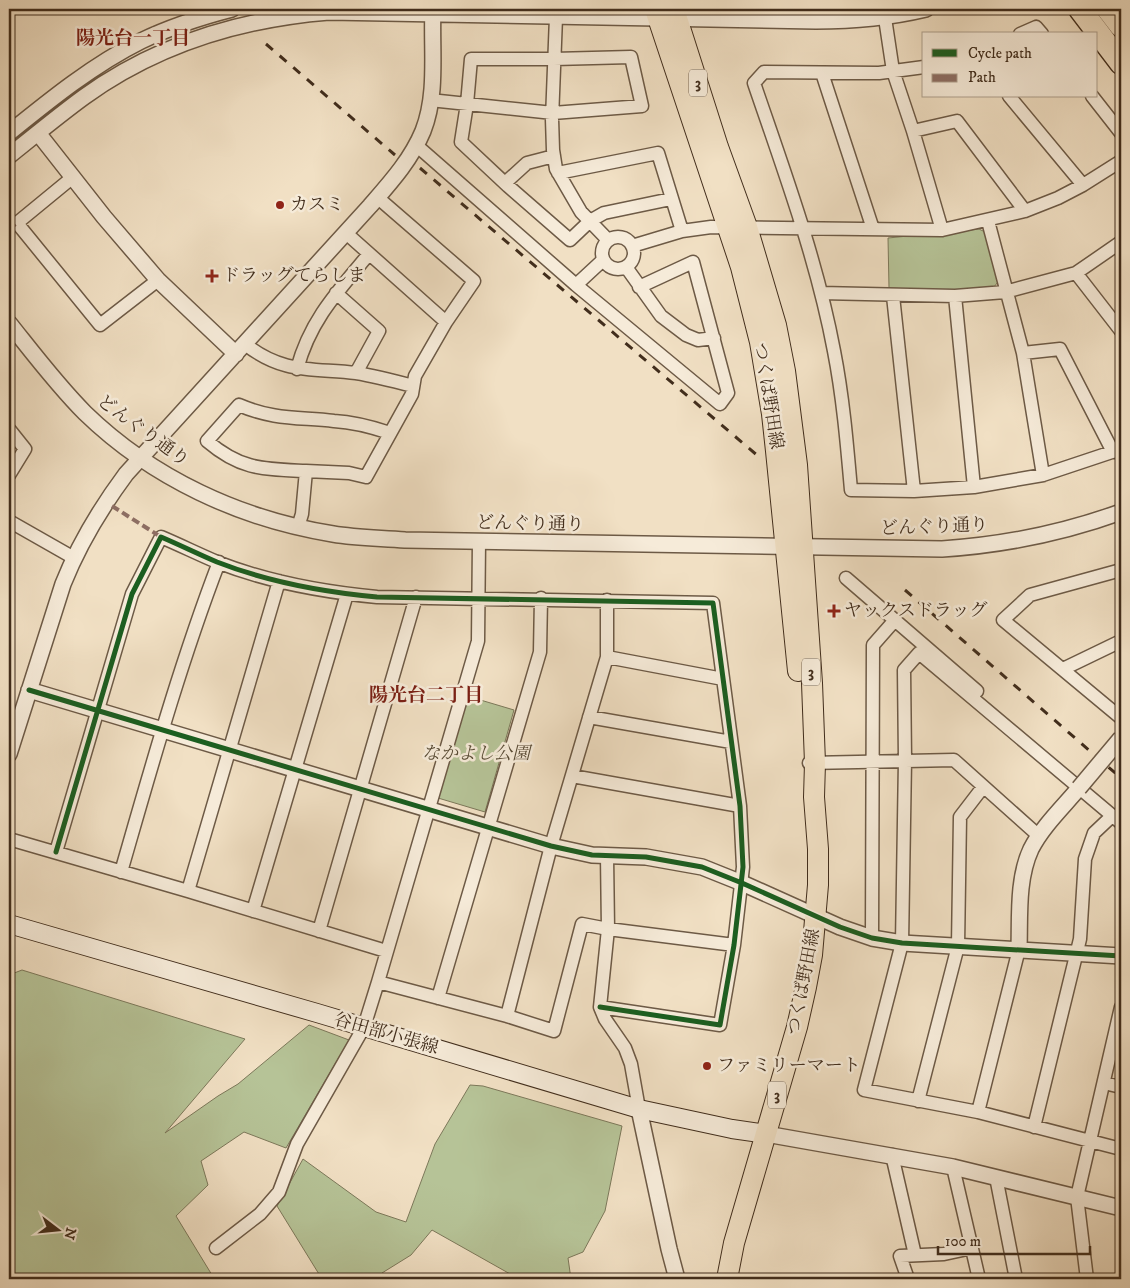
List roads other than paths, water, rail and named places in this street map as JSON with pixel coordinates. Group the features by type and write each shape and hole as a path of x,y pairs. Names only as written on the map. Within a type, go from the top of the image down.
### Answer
{"highway":[{"path":"1080,9 1097,32"},
{"path":"1108,9 1121,26"},
{"path":"1098,33 1121,63"}],"main road":[{"name":"つくば野田線","path":"666,14 718,147 738,227 776,325 785,371 797,465 794,547 818,849 816,917 806,987 797,1027 736,1236 727,1279"},
{"name":"谷田部小張線","path":"9,924 639,1109 732,1129 766,1134"}],"street":[{"path":"9,133 71,84 119,53 164,31 201,17 232,9"},
{"path":"9,156 84,97 126,70 162,52 222,30 273,18 329,12 433,12 556,17 666,14 816,21 885,18 926,9"},
{"path":"9,754 63,584 74,558 105,503 126,474 396,176 416,145 423,130 430,100 433,12"},
{"path":"556,17 552,113 554,156 558,173 581,212 608,240"},
{"path":"885,18 893,72 913,131 942,230"},
{"path":"1025,32 1036,27 1040,32"},
{"path":"430,100 467,104 552,113 642,106 631,57 471,59 467,104 461,142 504,183 570,240 590,221 604,213 671,199"},
{"path":"922,67 893,72 764,72 754,83 802,228 834,351 845,418 851,490 914,491 974,487 1043,475 1117,450 1060,350 1022,353"},
{"path":"822,73 873,229"},
{"path":"1011,98 1083,186"},
{"path":"1094,98 1121,133"},
{"path":"913,131 957,121 1024,211"},
{"path":"38,133 158,280 240,349 282,366 297,369 356,373 413,386"},
{"path":"416,145 576,285 720,404 728,393 693,262 639,287"},
{"path":"558,173 658,153 682,231"},
{"path":"504,183 527,164 554,156"},
{"path":"632,246 682,231 711,227 942,230 1024,211 1058,198 1083,186 1121,161"},
{"path":"73,178 17,223 100,325 158,280"},
{"path":"377,197 474,281 446,322 415,376 412,394 366,477 349,473 271,470 252,467 223,454 207,441 239,405 270,416 334,420 360,424 390,433"},
{"path":"988,220 1022,353 1043,475"},
{"path":"346,233 446,322"},
{"path":"618,237 624,238 632,246 634,250 632,260 626,267 616,270 603,260 602,249 608,240 618,237"},
{"path":"820,293 955,296 1005,292 1076,273 1121,242"},
{"path":"297,369 308,336 322,311 369,254"},
{"path":"576,285 603,260"},
{"path":"626,267 661,316 686,335 698,340 714,338"},
{"path":"1076,273 1121,331"},
{"path":"336,293 379,331 356,373"},
{"path":"894,296 914,491"},
{"path":"955,296 974,487"},
{"name":"どんぐり通り","path":"9,323 56,382 84,412 115,439 141,458 172,478 212,499 248,513 298,527 334,534 366,538 479,541 924,549 1006,542 1057,532 1121,512"},
{"path":"9,429 26,449 9,475"},
{"path":"298,527 302,514 306,471"},
{"path":"9,521 74,558"},
{"path":"56,852 132,594 161,536 219,562 279,581 347,594 713,603 740,806 743,867 734,945 720,1025 600,1007"},
{"path":"216,1248 260,1214 279,1192 297,1144 364,1027 478,642 479,541"},
{"path":"120,872 197,620 219,562"},
{"path":"1121,570 1030,595 1003,620 1121,718"},
{"path":"846,578 1073,774 1079,788"},
{"path":"188,891 279,581"},
{"path":"253,911 347,594"},
{"path":"319,931 362,790 416,597"},
{"path":"438,998 540,652 541,598"},
{"path":"507,1016 551,846 606,658 607,600"},
{"path":"872,938 873,645 896,620"},
{"path":"1063,669 1121,641"},
{"path":"1034,1127 1080,939 1085,860 1094,833 1117,819 919,653 904,670 905,760 902,943 864,1090 978,1112 1034,1127 1121,1149"},
{"path":"606,658 723,678"},
{"path":"29,690 551,846 585,853 607,856 646,857 702,867 816,917 872,938 902,943 1121,956"},
{"path":"589,717 731,742"},
{"path":"978,1112 1018,949 1022,881 1026,865 1039,836 1121,738"},
{"path":"811,763 954,760 1039,836"},
{"path":"572,776 740,806"},
{"path":"918,1101 958,946 960,817 983,787"},
{"path":"9,839 386,951"},
{"path":"607,856 608,929 600,1007 605,1019 625,1048 631,1064 668,1249 678,1279"},
{"path":"378,982 507,1016 554,1031 582,924 734,945"},
{"path":"1087,1279 1077,1197 1121,1007"},
{"path":"1104,1083 1121,1087"},
{"path":"766,1134 953,1167 1121,1208"},
{"path":"892,1155 915,1255"},
{"path":"953,1167 979,1279"},
{"path":"996,1177 1016,1279"},
{"path":"908,1279 900,1256 944,1254 972,1248"}],"railway":[{"path":"266,44 395,155"},
{"path":"420,168 758,456"},
{"path":"905,590 1121,778"}],"place":[{"name":"カスミ","path":"280,205"},
{"name":"ドラッグてらしま","path":"212,276"},
{"name":"ヤックスドラッグ","path":"834,611"},
{"name":"ファミリーマート","path":"707,1066"}],"district":[{"name":"陽光台一丁目","path":"133,38"},
{"name":"陽光台二丁目","path":"426,695"}],"park label":[{"name":"なかよし公園","path":"476,754"}]}
